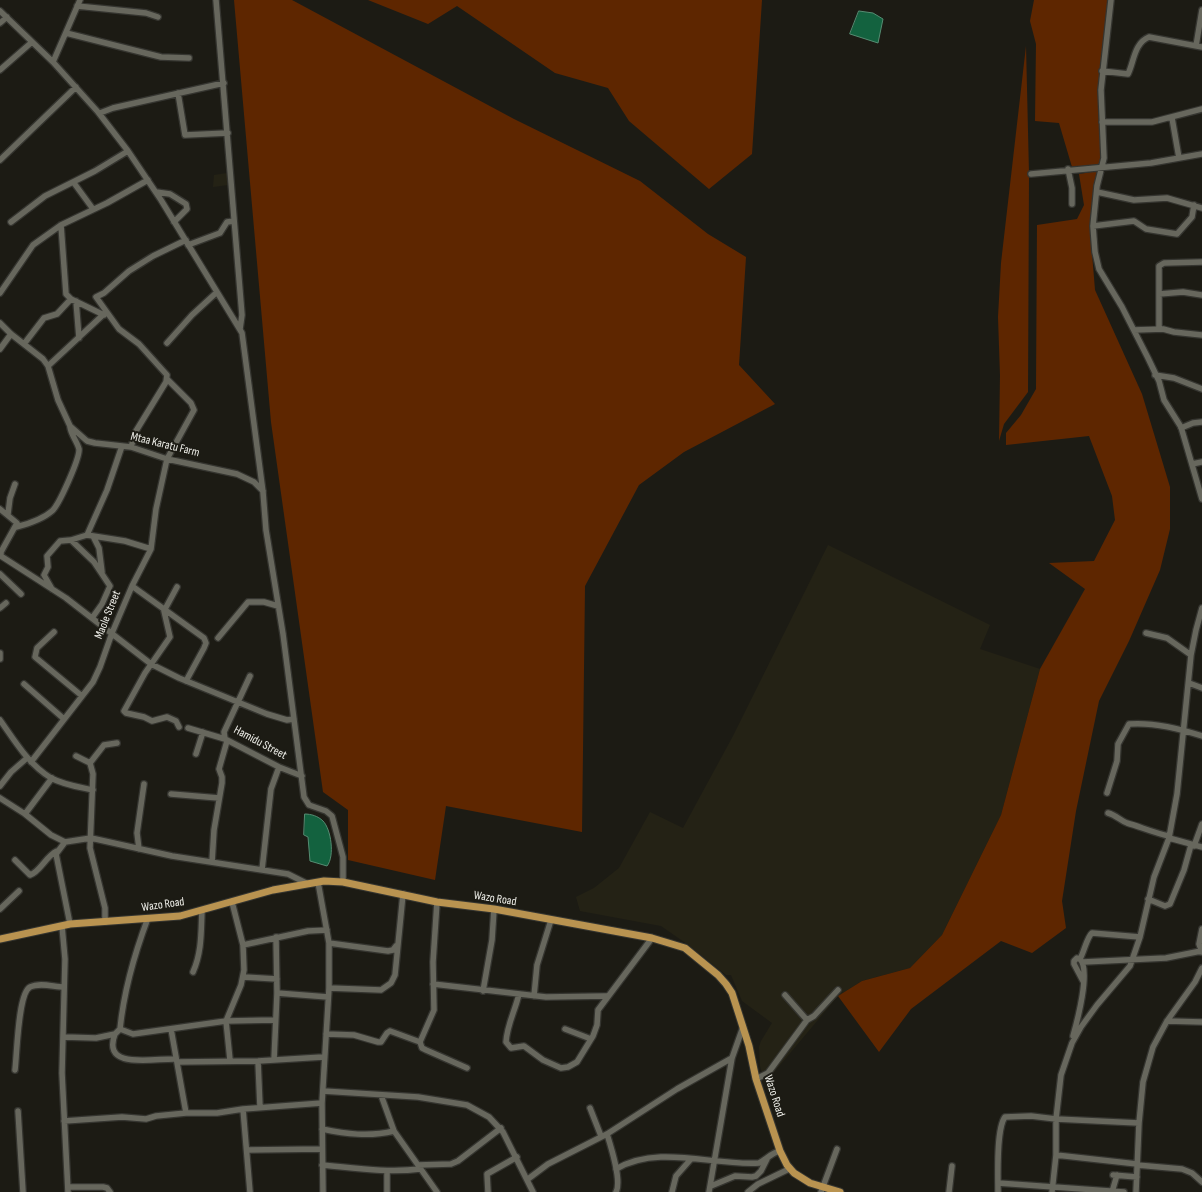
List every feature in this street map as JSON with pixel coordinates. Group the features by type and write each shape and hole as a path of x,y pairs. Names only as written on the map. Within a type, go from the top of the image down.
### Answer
{"main road":[{"name":"Wazo Road","path":"0,939 70,924 180,916 306,883 318,882 343,882 436,902 494,909 652,938 685,948 718,975 732,993 743,1026 756,1079 780,1151 789,1169 822,1189 840,1192"}],"street":[{"path":"53,62 80,0"},
{"path":"216,0 224,82 242,315 240,329"},
{"path":"1111,0 1108,40 1102,71 1101,90 1104,150 1093,226 1097,264 1134,330 1155,375 1164,400 1182,428 1202,498"},
{"path":"77,6 146,13 158,17"},
{"path":"0,10 53,62 100,113 156,192 240,329 243,341 263,492 266,530 306,802 313,807 330,813 334,820 343,857 343,882"},
{"path":"1102,71 1128,74 1135,54 1147,37 1199,46 1202,10"},
{"path":"0,23 7,17"},
{"path":"66,33 166,58 189,58"},
{"path":"0,70 32,42"},
{"path":"100,113 113,108 224,82"},
{"path":"0,160 76,87"},
{"path":"178,93 185,135 228,133"},
{"path":"1102,122 1152,122 1202,109"},
{"path":"1172,118 1179,158"},
{"path":"11,222 45,196 74,183 128,151"},
{"path":"1031,174 1151,163 1202,154"},
{"path":"1068,170 1072,188 1072,204"},
{"path":"0,293 33,245 61,225 148,180"},
{"path":"74,183 92,209"},
{"path":"156,192 170,194 186,204 187,209 174,222"},
{"path":"1097,192 1134,200 1167,198 1202,208"},
{"path":"1093,226 1134,221 1146,229 1177,234 1192,217 1194,205"},
{"path":"130,447 133,436 167,379 165,373 156,361 139,344 119,329 105,313 96,299 97,295 104,293 129,270 152,256 220,233 227,222 234,221"},
{"path":"61,225 66,266 66,294 73,300 105,313"},
{"path":"1159,329 1158,268 1160,264 1202,262"},
{"path":"167,343 192,315 217,292"},
{"path":"1159,294 1183,292 1202,295"},
{"path":"73,300 79,338"},
{"path":"24,344 44,318 57,314 73,300"},
{"path":"48,366 105,313"},
{"name":"Mtaa Karatu Farm","path":"0,323 11,334 43,359 48,366 61,409 70,426 87,441 95,444 130,447 167,459 236,474 254,482 263,492"},
{"path":"1134,330 1159,329 1202,335"},
{"path":"0,349 11,334"},
{"path":"1155,375 1174,378 1202,389"},
{"name":"Maole Street","path":"0,786 11,772 29,760 93,682 132,586 151,549 156,509 167,459 194,410 191,403 167,379"},
{"path":"1182,428 1193,423 1202,422"},
{"path":"16,527 27,524 53,511 59,502 78,459 78,449 70,426"},
{"path":"90,536 122,446"},
{"path":"1192,464 1202,462"},
{"path":"8,514 10,498 15,484"},
{"path":"0,509 16,520 17,523 1,556 66,598 151,664 186,681 278,718 287,720 294,719"},
{"path":"90,536 99,548 102,572"},
{"path":"53,590 44,575 48,567 47,556 60,541 90,536 126,541 151,549"},
{"path":"71,540 94,562 110,586 102,604 92,618"},
{"path":"0,574 21,594"},
{"path":"132,586 165,608 204,638 206,643 186,681"},
{"path":"177,587 165,608 170,637 151,664 124,711 126,713 144,717 152,721 167,717 177,722 179,727"},
{"path":"264,602 276,596"},
{"path":"218,638 248,602 264,602 278,606"},
{"path":"0,608 6,603"},
{"path":"1072,1043 1097,1005 1130,966 1140,937 1154,877 1169,837 1177,794 1185,731 1191,655 1202,608"},
{"path":"54,632 37,648 35,657 82,696"},
{"path":"1146,633 1167,638 1191,655"},
{"path":"0,653 0,659"},
{"name":"Hamidu Street","path":"250,676 224,732 226,740 279,767 302,776"},
{"path":"1188,683 1202,688"},
{"path":"24,684 64,719"},
{"path":"0,720 29,760 52,778 93,790"},
{"path":"1107,793 1117,760 1118,744 1127,726 1138,723 1151,724 1202,736"},
{"path":"188,728 226,740 219,769 222,777 214,830 212,862"},
{"path":"196,754 203,732"},
{"path":"90,764 104,745 117,743"},
{"path":"76,756 90,764 93,774 91,838 93,864 105,908 105,922"},
{"path":"262,870 271,789 279,767"},
{"path":"25,814 52,778"},
{"path":"139,849 136,834 144,784"},
{"path":"171,794 219,798"},
{"path":"0,798 25,814 51,835 65,842 91,838 139,849 288,874 306,883"},
{"path":"1108,813 1117,816 1127,823 1150,832 1202,847"},
{"path":"1148,899 1167,907 1170,904 1184,870 1192,845 1202,824"},
{"path":"15,860 30,876 34,874 48,856 57,851 65,842"},
{"path":"57,851 56,854 70,924"},
{"path":"318,882 329,943 329,988 323,1057 323,1192"},
{"path":"0,909 19,891"},
{"path":"329,988 381,990 386,987 395,975 396,946 403,894"},
{"path":"230,1060 226,1021 244,977 243,945 232,902"},
{"path":"436,902 434,1010 420,1042 422,1048 467,1068"},
{"path":"1146,909 1157,903"},
{"path":"483,991 492,940 494,909"},
{"path":"193,972 200,954 202,940 202,910"},
{"path":"148,918 135,951 126,987 120,1029 115,1034 112,1047 117,1057 122,1059 148,1061 258,1061 323,1057"},
{"path":"534,996 537,965 551,920"},
{"path":"62,926 65,958 62,1073 68,1190 103,1187 110,1192"},
{"path":"1083,981 1074,964 1076,959 1081,961 1132,960 1166,958 1202,952 1199,944 1202,929"},
{"path":"243,945 308,931 327,930"},
{"path":"1053,1189 1056,1155 1056,1119 1061,1075 1072,1043 1083,999 1081,961 1086,950 1089,935 1092,933 1140,937"},
{"path":"274,1060 274,1020 277,993 276,937"},
{"path":"519,994 507,1030 506,1042 511,1048 524,1046 553,1065 568,1067 577,1062 591,1039 596,1025 598,1010 607,996 652,938"},
{"path":"329,943 388,951 396,946"},
{"path":"1136,1192 1139,1123 1143,1082 1147,1068 1158,1036 1167,1021 1196,982 1202,968"},
{"path":"244,977 277,979"},
{"path":"1196,982 1202,978"},
{"path":"434,984 534,996 576,998 607,996"},
{"path":"15,1070 19,1022 24,992 28,988 36,985 64,987"},
{"path":"756,1079 768,1073 807,1020 814,1016 838,990"},
{"path":"277,993 328,997"},
{"path":"785,995 807,1020"},
{"path":"120,1029 133,1034 226,1021 274,1020"},
{"path":"1167,1021 1202,1022"},
{"path":"710,1189 716,1161 732,1058 743,1026"},
{"path":"171,1029 186,1113"},
{"path":"565,1029 591,1039"},
{"path":"326,1034 354,1035 381,1042 390,1031 420,1042"},
{"path":"64,1037 96,1038 115,1034"},
{"path":"528,1179 548,1164 607,1134 677,1089 732,1058"},
{"path":"258,1061 260,1107"},
{"path":"323,1091 418,1097 467,1105 489,1117 501,1128 517,1157 533,1192"},
{"path":"381,1095 394,1131 437,1192"},
{"path":"64,1122 122,1117 146,1119 156,1116 186,1113 217,1113 260,1107 322,1103"},
{"path":"590,1108 601,1136"},
{"path":"243,1109 250,1192"},
{"path":"18,1111 22,1192"},
{"path":"998,1192 1000,1137 1004,1118 1009,1116 1031,1116 1056,1119 1139,1123"},
{"path":"322,1165 357,1169 377,1168 387,1171 451,1164 501,1128"},
{"path":"322,1129 352,1134 378,1135 394,1131"},
{"path":"607,1134 616,1169 618,1185 616,1192"},
{"path":"247,1150 322,1149"},
{"path":"822,1189 837,1149"},
{"path":"710,1189 735,1176 756,1176 761,1171 767,1159 774,1152 780,1151"},
{"path":"1056,1155 1182,1170 1192,1173 1202,1182"},
{"path":"616,1169 630,1161 669,1156 752,1163 759,1163 767,1159"},
{"path":"488,1192 487,1174 517,1157"},
{"path":"672,1192 676,1176 691,1159"},
{"path":"949,1192 952,1166"},
{"path":"748,1192 758,1184 789,1169"},
{"path":"387,1171 387,1192"},
{"path":"1112,1191 1115,1175 1137,1177"},
{"path":"998,1183 1053,1189 1124,1192"}],"shaded area":[{"path":"234,0 292,0 514,119 640,181 708,234 746,257 739,365 775,404 684,452 639,485 585,586 582,832 446,806 435,880 348,860 348,810 323,792 271,422"},
{"path":"368,0 762,0 752,154 709,189 629,121 608,88 555,73 457,6 428,24"},
{"path":"1034,0 1109,0 1098,90 1100,165 1072,167 1059,123 1035,121 1036,44 1030,21"},
{"path":"859,11 873,13 883,19 878,43 850,34"},
{"path":"1026,46 1029,174 1028,392 1004,424 999,441 1000,375 998,317 1001,263"},
{"path":"1098,171 1090,229 1095,290 1142,394 1170,487 1170,529 1160,570 1129,641 1099,701 1076,811 1062,901 1066,928 1032,953 1001,941 911,1009 879,1052 838,996 862,981 910,968 942,935 1001,815 1040,669 1085,589 1049,563 1094,561 1115,520 1112,496 1089,436 1006,445 1006,433 1021,415 1036,389 1037,225 1077,219 1084,205 1079,174"},
{"path":"227,173 228,185 213,187 214,175"},
{"path":"828,545 990,625 980,649 1040,669 1001,815 942,935 910,968 862,981 838,996 765,1083 760,1066 759,1047 772,1023 742,1001 731,975 726,975 687,944 661,926 580,911 576,897 594,888 619,868 650,812 683,828 733,736"},
{"path":"305,814 319,818 326,825 331,843 331,856 327,866 310,861 308,837 304,835"}]}
